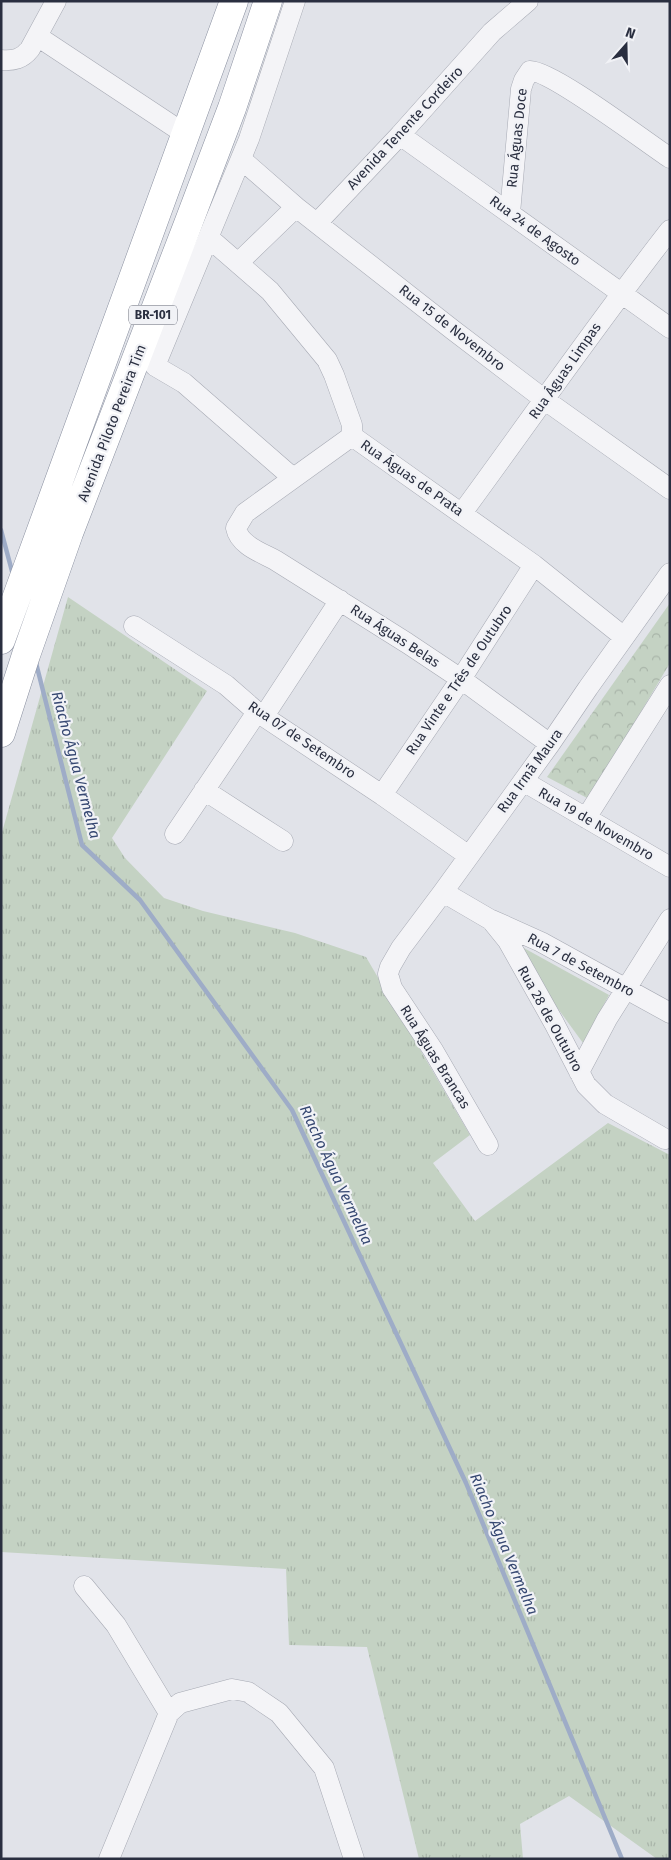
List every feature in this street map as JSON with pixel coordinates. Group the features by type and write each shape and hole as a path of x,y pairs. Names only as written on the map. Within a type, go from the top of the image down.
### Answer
{"highway":[{"name":"Avenida Piloto Pereira Tim","path":"1,640 234,1"},
{"name":"Avenida Piloto Pereira Tim","path":"1,733 35,628 69,533 232,108 268,1"}],"street":[{"path":"1,60 10,61 25,56 56,1"},
{"path":"295,1 241,159 155,366 184,383 293,478 352,436"},
{"name":"Avenida Tenente Cordeiro","path":"492,32 512,1"},
{"name":"Avenida Tenente Cordeiro","path":"317,223 400,135 492,32 528,1"},
{"path":"41,29 185,134"},
{"name":"Rua Águas Doce","path":"510,213 521,89 526,75 530,71 536,70 561,83 670,158"},
{"name":"Rua 24 de Agosto","path":"400,135 670,328"},
{"name":"Rua 15 de Novembro","path":"241,159 296,207 453,330 545,400 670,489"},
{"path":"238,263 296,207"},
{"name":"Rua Águas Limpas","path":"462,513 621,293 670,230"},
{"name":"Rua Águas de Prata","path":"209,238 270,291 327,360 352,425 352,436 534,565 624,637"},
{"name":"Rua Águas Belas","path":"293,478 245,513 236,528 239,538 340,600 461,679 550,744"},
{"name":"Rua Vinte e Três de Outubro","path":"382,794 461,679 534,565"},
{"name":"Rua Irmã Maura","path":"390,967 401,948 550,744 670,573"},
{"path":"175,834 204,790 340,600"},
{"name":"Rua 07 de Setembro","path":"134,626 226,684 260,714 382,794 468,856"},
{"path":"586,818 670,685"},
{"name":"Rua 19 de Novembro","path":"523,781 670,867"},
{"path":"204,790 283,841"},
{"name":"Rua 28 de Outubro","path":"443,892 491,920 508,941 586,1085 605,1104 665,1139"},
{"path":"580,1072 626,989 670,919"},
{"name":"Rua 7 de Setembro","path":"491,920 542,942 670,1014"},
{"name":"Rua Águas Brancas","path":"390,967 389,980 392,988 433,1050 488,1145"},
{"path":"84,1586 116,1625 169,1713"},
{"path":"109,1859 169,1713 180,1703 232,1689 248,1692 279,1713 324,1768 354,1859"}],"green space":[{"path":"68,597 207,691 112,838 125,858 164,898 203,911 295,933 366,957 470,1135 433,1163 475,1221 608,1123 670,1155 670,1859 657,1859 569,1796 520,1824 523,1859 419,1859 367,1647 289,1645 286,1569 1,1552 1,836"},
{"path":"670,603 670,663 589,799 547,777"},
{"path":"522,947 609,995 583,1043 548,995"}],"waterway":[{"name":"Riacho Água Vermelha","path":"1,530 13,575"},
{"name":"Riacho Água Vermelha","path":"36,663 82,845 140,900 292,1110 466,1483 622,1859"}]}
